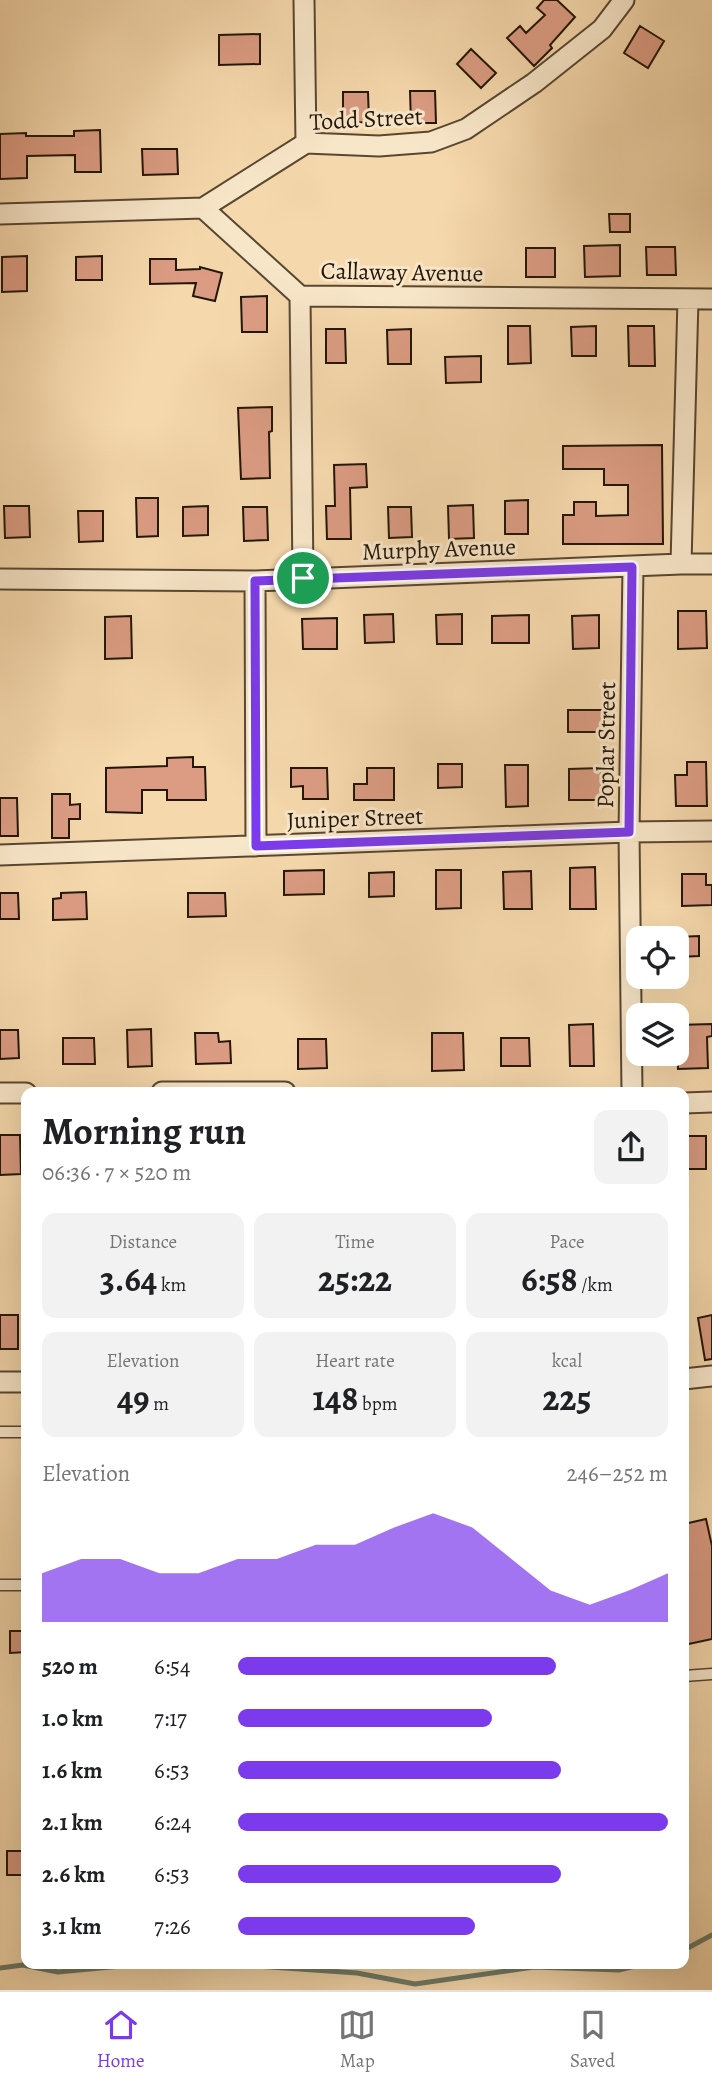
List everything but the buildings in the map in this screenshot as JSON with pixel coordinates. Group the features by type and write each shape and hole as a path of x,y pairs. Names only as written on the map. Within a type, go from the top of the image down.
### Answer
{"street":[{"path":"304,0 306,142"},
{"name":"Todd Street","path":"204,208 306,142 379,146 431,142 466,130 534,83 602,29 624,0"},
{"path":"0,214 204,208"},
{"name":"Callaway Avenue","path":"204,208 299,296 712,299"},
{"path":"299,296 303,578"},
{"path":"681,564 688,299"},
{"name":"Murphy Avenue","path":"0,579 255,581 712,564"},
{"name":"Poplar Street","path":"632,567 629,832 632,1087"},
{"path":"255,581 256,846"},
{"name":"Juniper Street","path":"0,855 712,831"},
{"path":"0,1093 21,1093"},
{"path":"689,1102 712,1102"},
{"path":"689,1378 712,1376"},
{"path":"0,1382 21,1382"}],"lane":[{"path":"0,1432 21,1432"},
{"path":"0,1585 21,1585"},
{"path":"689,1676 712,1674"}],"waterway":[{"path":"689,1947 712,1935"},
{"path":"0,1968 21,1965"},
{"path":"43,1969 58,1972 90,1969"},
{"path":"299,1969 357,1973 415,1984 520,1969"},
{"path":"591,1969 623,1969"}],"route":[{"path":"632,567 629,832 256,846 255,581 303,578 632,567"}]}
